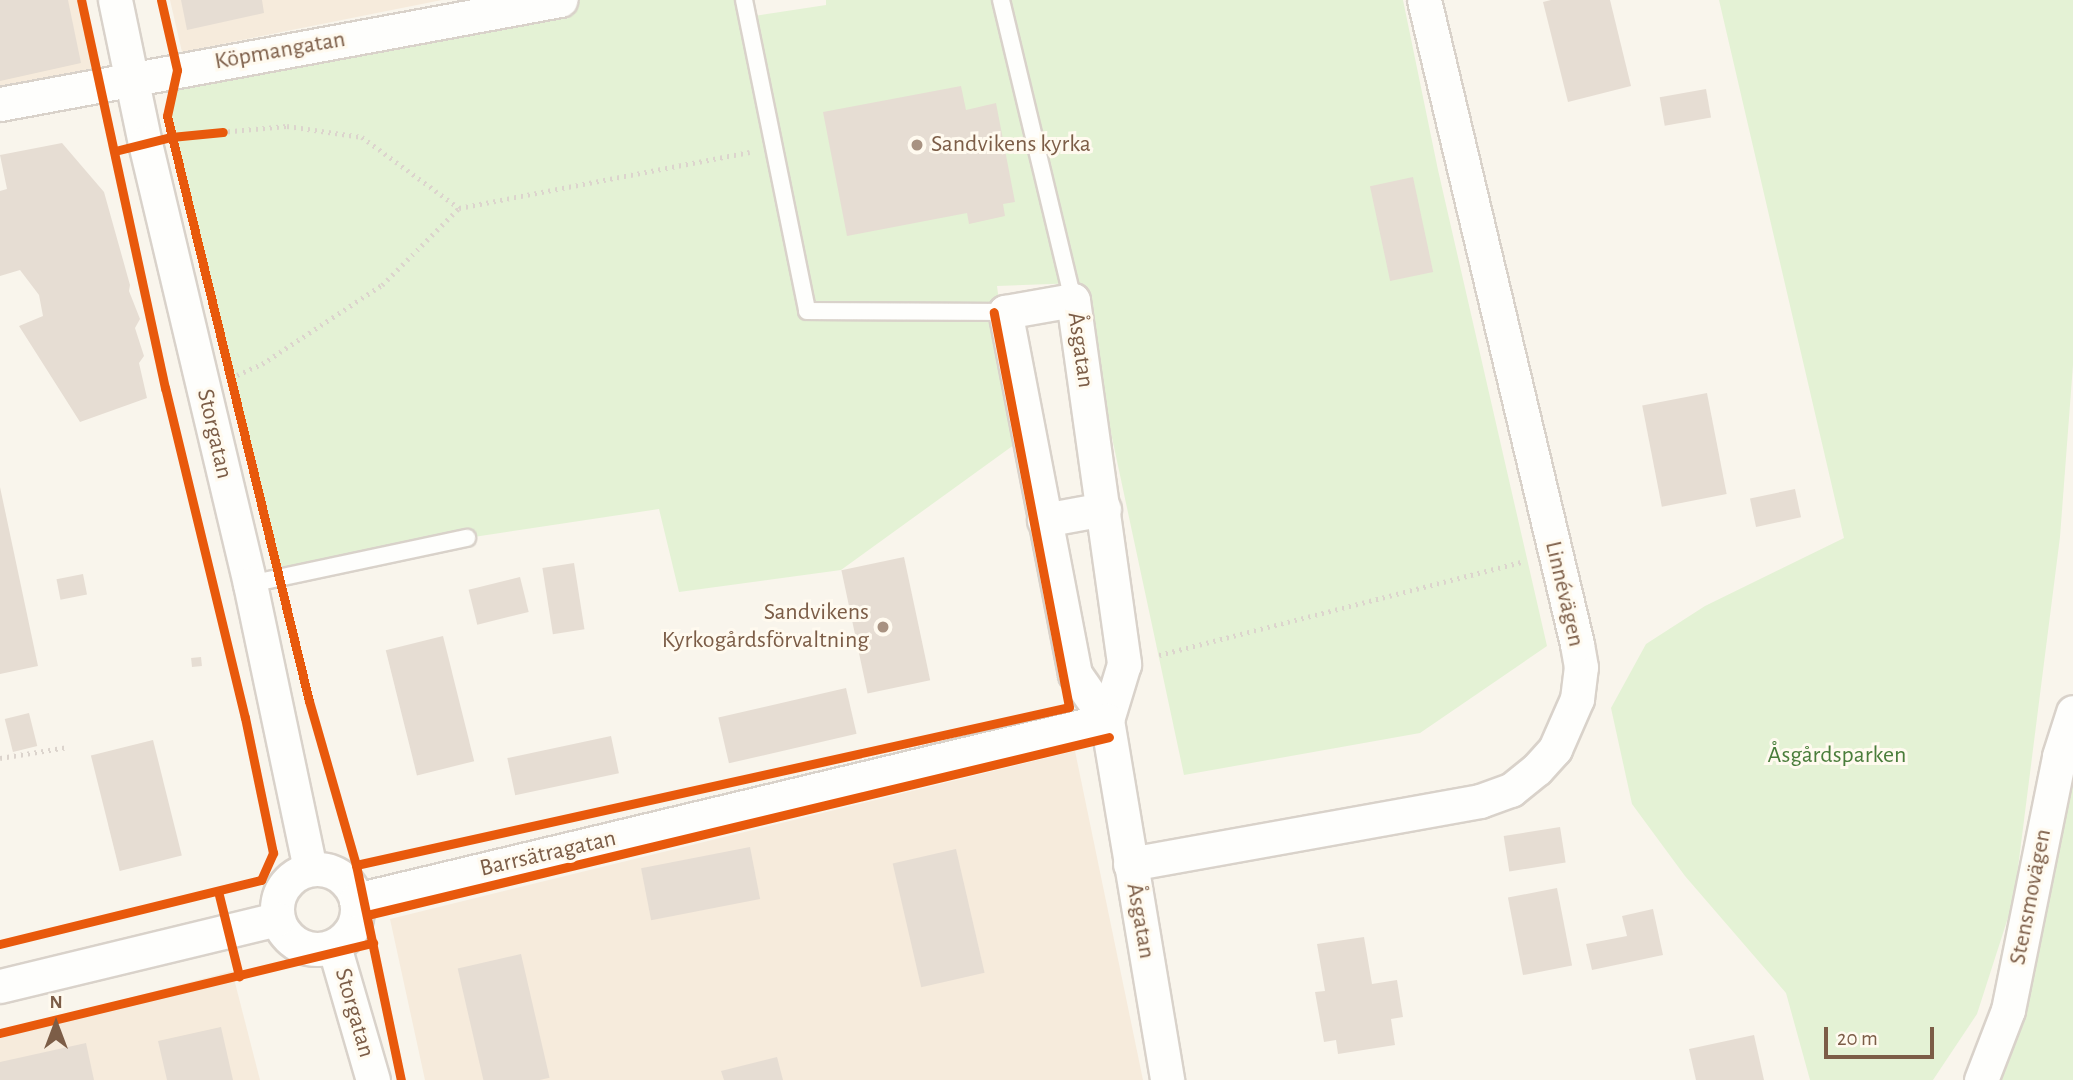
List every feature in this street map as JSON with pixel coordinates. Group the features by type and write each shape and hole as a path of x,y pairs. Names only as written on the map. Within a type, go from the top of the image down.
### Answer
{"street":[{"name":"Storgatan","path":"115,0 130,79 250,584 310,869"},
{"name":"Köpmangatan","path":"0,104 560,0"},
{"name":"Linnévägen","path":"1130,864 1480,801 1511,790 1537,769 1555,749 1577,699 1581,667 1424,0"},
{"name":"Åsgatan","path":"1107,720 1124,664 1073,300 1006,312 1075,674 1107,720 1167,1080"},
{"path":"1044,520 1104,509"},
{"name":"Stensmovägen","path":"1981,1080 2008,1010 2059,756 2073,712"},
{"name":"Barrsätragatan","path":"356,900 1107,720"},
{"path":"310,869 334,873 344,879 356,900 355,922 350,932 334,946 310,949 299,946 289,939 277,919 280,893 287,882 310,869"},
{"path":"0,986 277,919"},
{"name":"Storgatan","path":"334,946 373,1080"}],"lane":[{"path":"744,0 807,311 1006,312"},
{"path":"1001,0 1073,300"},
{"path":"250,584 467,538"}],"path":[{"path":"172,137 287,126 362,136 459,208"},
{"path":"169,127 175,151"},
{"path":"227,365 230,379 262,365 383,285 459,208 773,147"},
{"path":"1124,664 1555,553"},
{"path":"0,758 68,747"}],"shaded area":[{"path":"0,0 81,0 97,77 0,93"},
{"path":"170,0 442,0 182,52"},
{"path":"1075,751 1143,1080 425,1080 390,919"},
{"path":"232,971 260,1080 0,1080 0,1032"}],"green space":[{"path":"560,0 744,0 748,17 826,5 826,0 1403,0 1438,170 1547,646 1420,733 1184,775 1079,283 997,286 1018,442 841,570 679,592 659,509 467,538 278,577 167,116 177,70"},
{"name":"Åsgårdsparken","path":"1719,0 2073,0 2073,365 2060,537 2014,899 1977,1014 1933,1080 1810,1080 1786,993 1685,876 1632,804 1611,708 1646,644 1705,606 1844,538"},
{"path":"2073,712 2073,1080 1981,1080"}],"building":[{"path":"0,0 68,0 81,63 0,81"},
{"path":"181,0 262,0 264,13 187,30"},
{"path":"1610,0 1631,86 1568,102 1543,2"},
{"name":"Sandvikens kyrka","path":"961,86 966,110 996,103 1015,202 1003,204 1005,216 969,224 967,213 847,236 823,112"},
{"path":"1706,89 1711,118 1665,126 1660,97"},
{"path":"62,143 104,192 130,285 129,291 140,319 135,328 144,356 139,363 147,398 80,422 19,326 43,316 39,295 20,270 0,276 0,191 7,189 0,155"},
{"path":"1413,177 1433,272 1390,281 1370,186"},
{"path":"1707,393 1727,494 1662,507 1642,406"},
{"path":"0,487 38,666 0,674"},
{"path":"1795,489 1801,517 1756,527 1750,499"},
{"path":"904,557 930,680 868,694 841,570"},
{"path":"574,563 584,629 553,634 542,568"},
{"path":"83,574 87,595 61,600 56,579"},
{"path":"520,577 529,612 477,625 469,590"},
{"path":"443,636 474,761 417,775 386,650"},
{"path":"201,657 202,666 192,667 191,658"},
{"path":"846,688 857,734 729,763 718,717"},
{"path":"29,713 37,746 13,752 5,719"},
{"path":"611,736 619,773 515,795 507,758"},
{"path":"153,740 182,855 120,871 91,755"},
{"path":"1560,827 1566,863 1509,871 1504,836"},
{"path":"750,847 760,899 651,920 641,868"},
{"path":"956,849 985,973 921,987 893,864"},
{"path":"1557,888 1572,966 1523,975 1508,898"},
{"path":"1653,909 1663,955 1592,970 1586,944 1627,936 1622,916"},
{"path":"1364,937 1372,984 1397,980 1403,1017 1391,1019 1395,1045 1338,1054 1336,1040 1324,1042 1315,992 1325,991 1317,944"},
{"path":"521,954 550,1078 483,1080 458,969"},
{"path":"221,1027 233,1080 167,1080 158,1041"},
{"path":"1754,1035 1764,1080 1696,1080 1689,1049"},
{"path":"86,1043 94,1080 0,1080 0,1062"},
{"path":"777,1057 783,1080 724,1080 721,1071"}],"cycle path":[{"path":"0,944 261,880 273,853 245,718 165,388 81,0"},
{"path":"161,0 177,70 167,116 309,701 356,865 401,1080"},
{"path":"115,151 171,137 223,132"},
{"path":"356,865 1069,707 994,312"},
{"path":"367,915 1109,737"},
{"path":"218,891 239,976"},
{"path":"0,1033 373,943"}],"place":[{"name":"Sandvikens kyrka","path":"917,145"},
{"name":"Sandvikens Kyrkogårdsförvaltning","path":"883,627"}]}
